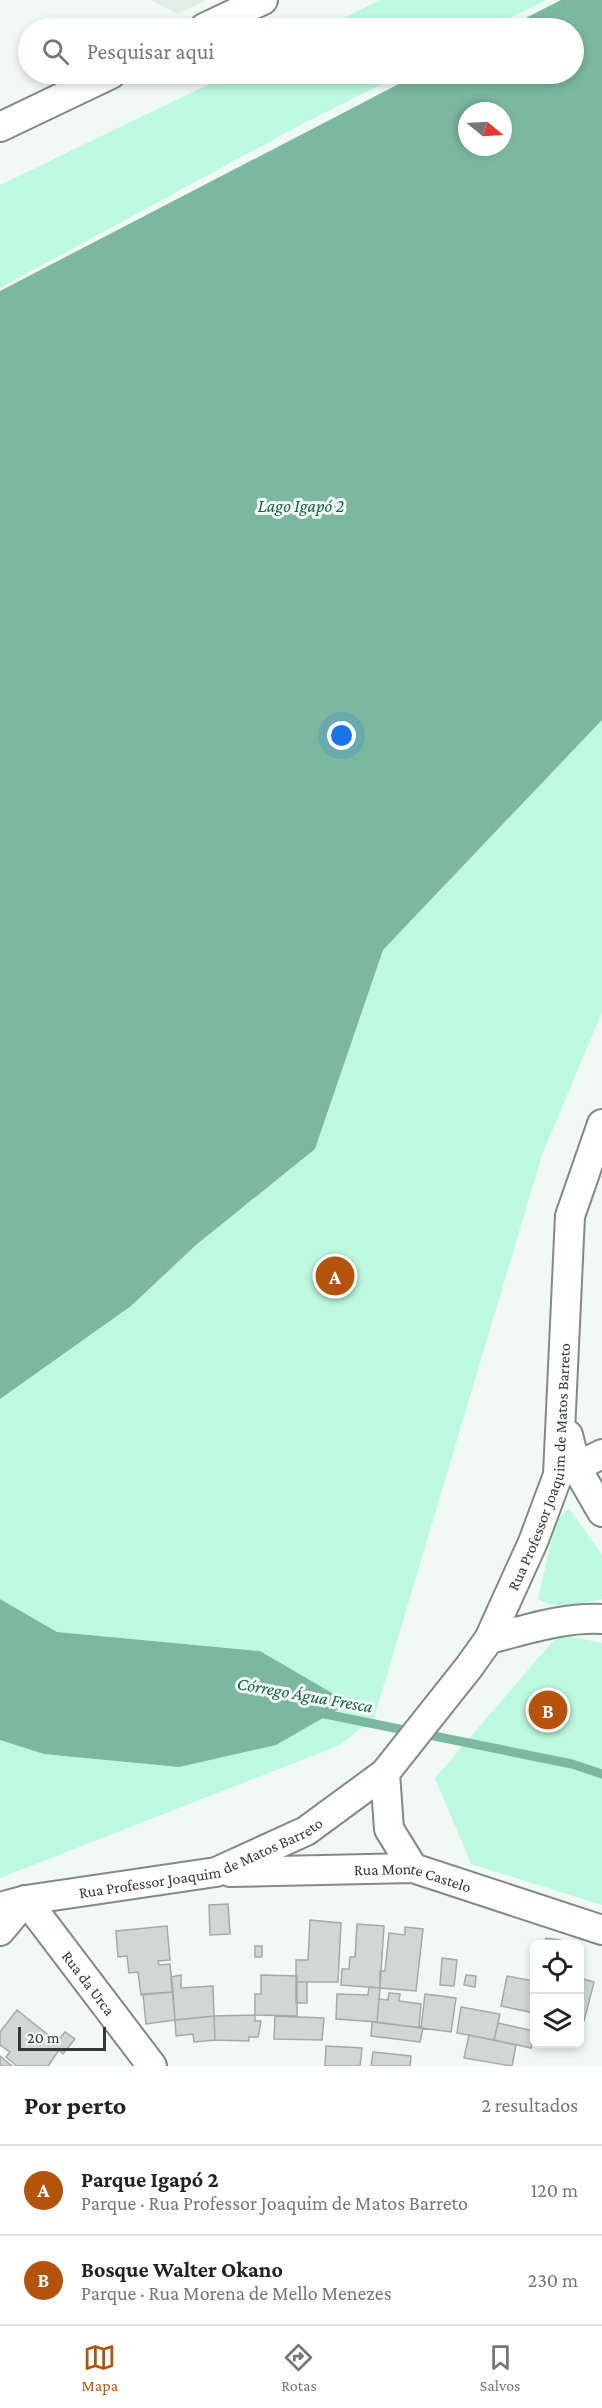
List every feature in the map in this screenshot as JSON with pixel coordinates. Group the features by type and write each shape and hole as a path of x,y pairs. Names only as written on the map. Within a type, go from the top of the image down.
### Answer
{"street":[{"path":"225,18 263,0"},
{"path":"0,127 90,84"},
{"name":"Rua Professor Joaquim de Matos Barreto","path":"13,1903 216,1872 306,1831 387,1771 469,1667 489,1640 533,1542 558,1475 570,1216 602,1124"},
{"path":"562,1406 576,1467 602,1512"},
{"path":"576,1467 602,1454"},
{"path":"489,1640 555,1623 602,1619"},
{"path":"387,1771 388,1829 413,1869"},
{"name":"Rua Monte Castelo","path":"216,1872 413,1869 602,1930"},
{"path":"0,1931 13,1903"},
{"name":"Rua da Urca","path":"13,1903 152,2066"}],"shaded area":[{"path":"151,0 207,0 178,14"},
{"path":"381,0 546,0 510,18 343,18"},
{"path":"209,84 382,84 304,123 0,288 0,185"},
{"path":"602,720 602,1012 542,1155 374,1718 340,1745 0,1878 0,1740 44,1754 349,1704 260,1651 57,1632 0,1599 0,1397 131,1306 196,1245 315,1149 383,950"},
{"path":"569,1508 602,1555 602,1599 569,1605 553,1605 538,1599 556,1521"},
{"path":"559,1634 602,1643 602,1905 471,1864 435,1778"}],"water":[{"name":"Lago Igapó 2","path":"561,0 602,0 602,720 383,950 315,1149 196,1245 131,1306 0,1399 0,291 399,84 584,84 584,18 526,18"},
{"path":"0,1599 57,1632 260,1651 349,1703 276,1745 179,1767 44,1754 0,1740"}],"building":[{"path":"228,1904 230,1934 210,1935 209,1905"},
{"path":"310,1920 341,1923 338,1982 296,1982 296,1960 308,1960"},
{"path":"357,1924 384,1926 380,1988 341,1985 342,1969 349,1969 350,1957 355,1957"},
{"path":"167,1926 170,1960 158,1961 159,1965 170,1964 173,1992 141,1995 138,1972 129,1973 127,1956 118,1957 116,1931"},
{"path":"405,1927 423,1929 416,1991 380,1988 380,1971 385,1971 389,1933 405,1935"},
{"path":"255,1946 262,1946 262,1957 255,1957"},
{"path":"442,1958 457,1960 454,1986 440,1985"},
{"path":"181,1975 181,1988 213,1986 214,2016 175,2020 171,1977"},
{"path":"261,1975 297,1976 297,2016 255,2015 255,1994 261,1994"},
{"path":"466,1975 476,1976 475,1987 464,1985"},
{"path":"507,1976 530,1980 530,2012 501,2006"},
{"path":"584,1979 594,1982 584,2021"},
{"path":"296,1982 307,1982 307,2003 296,2003"},
{"path":"369,1987 380,1988 377,2022 336,2019 337,1994 368,1995"},
{"path":"173,1992 175,2020 146,2024 143,1994"},
{"path":"389,1993 400,1994 399,2001 421,2004 419,2028 377,2022 379,1999 388,2000"},
{"path":"425,1994 456,1998 451,2032 421,2028"},
{"path":"461,2007 500,2014 494,2040 457,2033"},
{"path":"17,2010 57,2042 65,2032 75,2039 63,2054 59,2050 48,2066 17,2066 6,2057 10,2052 0,2045 0,2032"},
{"path":"255,2015 255,2021 261,2021 258,2037 249,2037 249,2041 215,2040 214,2016"},
{"path":"214,2016 215,2040 194,2042 193,2034 176,2036 175,2020"},
{"path":"275,2016 324,2018 322,2040 274,2039"},
{"path":"372,2022 423,2028 420,2042 371,2036"},
{"path":"498,2023 530,2030 530,2048 494,2040"},
{"path":"469,2035 516,2045 512,2066 464,2058"},
{"path":"326,2046 362,2048 360,2066 325,2066"},
{"path":"373,2052 411,2056 410,2066 371,2066"},
{"path":"0,2056 12,2066 0,2066"}],"waterway":[{"name":"Córrego Água Fresca","path":"320,1713 572,1764 602,1774"}],"place":[{"name":"Parque Igapó 2","path":"335,1276"},
{"name":"Bosque Walter Okano","path":"548,1710"}]}
